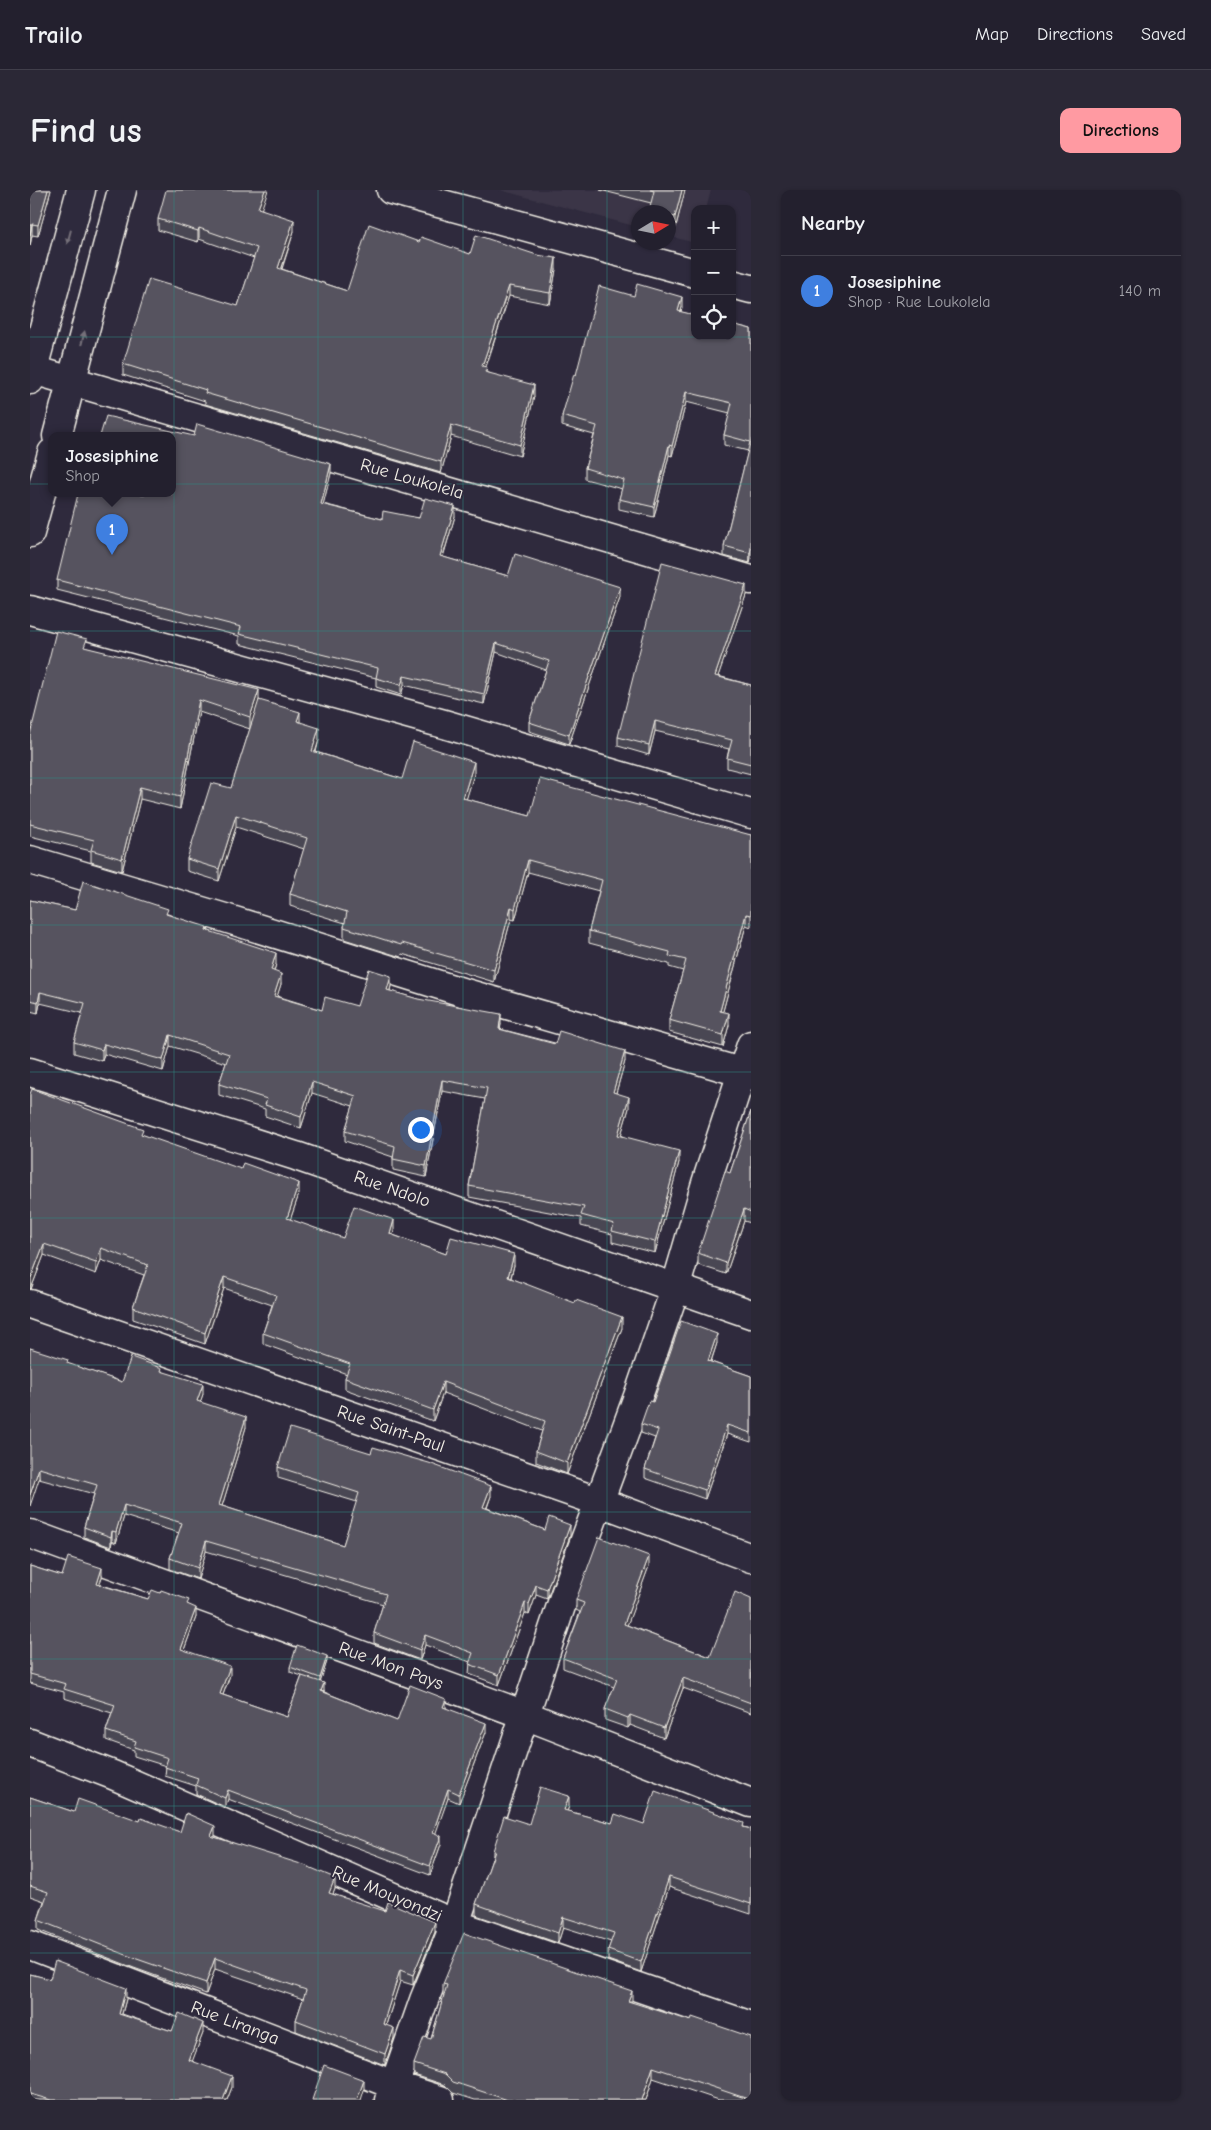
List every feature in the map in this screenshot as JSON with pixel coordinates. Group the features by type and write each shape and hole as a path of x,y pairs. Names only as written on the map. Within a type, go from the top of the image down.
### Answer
{"street":[{"path":"31,373 81,190"},
{"path":"58,432 122,190"},
{"path":"391,190 691,273"},
{"path":"736,285 751,290"},
{"name":"Rue Loukolela","path":"31,373 72,380 751,580"},
{"path":"30,533 48,468"},
{"path":"30,610 444,724 751,814"},
{"path":"30,860 462,992 746,1074"},
{"path":"392,2092 424,2000 455,1924 564,1597 600,1502 675,1289 706,1184 746,1074 751,1045"},
{"name":"Rue Ndolo","path":"30,1072 296,1156 751,1314"},
{"name":"Rue Saint-Paul","path":"30,1304 600,1502 751,1558"},
{"name":"Rue Mon Pays","path":"30,1534 525,1716 751,1803"},
{"name":"Rue Mouyondzi","path":"30,1743 112,1775 455,1924 751,2026"},
{"name":"Rue Liranga","path":"30,1945 392,2092 440,2100"}],"shaded area":[{"path":"500,190 711,190 707,205 691,205 691,242 676,238 676,205 631,205 631,225"}],"building":[{"path":"30,190 48,190 38,225 32,224 30,235"},
{"path":"166,190 265,190 258,208 294,220 278,268 347,291 369,224 419,242 421,237 470,254 476,235 537,255 556,258 550,293 509,286 482,366 487,367 485,372 534,385 520,445 451,425 441,462 205,393 206,390 123,364 149,279 238,306 257,248 199,228 198,231 158,219"},
{"path":"650,190 682,190 676,213 676,205 650,205 654,191"},
{"path":"637,284 682,297 678,311 691,314 691,340 736,340 736,325 751,329 750,553 724,546 750,442 724,435 732,403 686,392 672,446 669,445 654,507 619,499 624,480 585,468 597,426 562,416 574,374 576,375 599,286 634,296"},
{"path":"106,416 194,436 197,424 331,464 321,504 382,519 383,511 419,518 425,498 455,506 440,556 508,576 515,554 620,587 569,735 529,722 549,661 496,643 484,694 404,676 401,685 376,678 378,668 239,634 241,627 57,580 77,497 176,497 176,432 101,432"},
{"path":"662,562 746,585 715,676 751,685 751,764 727,758 732,740 655,721 649,745 618,737"},
{"path":"56,631 87,639 84,647 259,690 250,717 199,700 180,797 140,787 122,859 91,850 94,840 30,824 30,735"},
{"path":"259,700 300,712 297,721 319,728 312,751 402,779 413,742 474,762 463,798 530,816 540,779 751,835 751,915 746,914 720,1011 729,1013 723,1035 669,1020 686,960 669,956 670,952 589,931 602,880 528,860 515,909 511,907 494,970 402,943 401,945 344,927 347,912 290,894 307,838 236,815 219,869 187,859 211,783 231,788"},
{"path":"83,881 168,909 166,914 207,927 206,930 276,953 271,970 281,974 274,996 322,1010 325,997 357,1006 369,969 391,976 387,990 418,999 501,1014 499,1029 555,1044 559,1031 625,1051 613,1092 629,1097 618,1135 679,1151 655,1242 612,1231 614,1224 581,1215 584,1207 469,1186 487,1088 442,1080 426,1166 393,1159 395,1146 345,1131 356,1096 312,1082 301,1117 265,1105 267,1099 219,1084 229,1054 170,1035 163,1060 104,1044 102,1050 74,1042 85,1003 40,992 38,1002 30,1000 30,900 75,910"},
{"path":"32,1089 143,1129 141,1134 241,1169 243,1163 299,1183 287,1218 343,1238 354,1206 394,1220 390,1234 446,1254 451,1237 514,1254 508,1277 575,1303 576,1300 622,1317 567,1463 536,1451 545,1421 443,1382 433,1410 345,1378 350,1364 263,1333 276,1295 224,1277 205,1333 133,1307 148,1265 101,1248 96,1262 44,1244 31,1278 30,1094"},
{"path":"751,1111 751,1212 744,1209 726,1263 698,1253 725,1171 730,1173"},
{"path":"681,1321 717,1334 708,1361 751,1376 751,1433 727,1425 705,1490 645,1469 658,1430 641,1424 649,1401 653,1402"},
{"path":"30,1348 68,1360 67,1363 122,1382 131,1357 162,1368 161,1371 203,1384 197,1401 246,1417 219,1505 343,1545 359,1493 278,1467 290,1428 371,1453 373,1447 429,1463 491,1486 483,1507 545,1530 549,1517 570,1525 547,1589 536,1585 529,1604 525,1603 499,1675 469,1664 473,1653 425,1635 420,1650 374,1633 386,1594 206,1541 198,1568 170,1558 182,1523 124,1505 116,1532 112,1531 111,1537 84,1527 97,1485 39,1468 30,1495"},
{"path":"599,1537 649,1556 624,1624 710,1657 735,1592 751,1599 751,1703 683,1678 664,1728 630,1715 628,1718 605,1709 617,1679 563,1658 584,1603 576,1600"},
{"path":"68,1557 102,1568 97,1584 148,1599 152,1590 160,1593 161,1590 189,1600 187,1604 196,1608 181,1649 230,1666 220,1694 287,1717 302,1676 324,1683 321,1691 397,1721 410,1685 446,1699 443,1707 486,1723 459,1794 448,1789 433,1832 441,1836 430,1866 228,1790 225,1798 196,1785 198,1778 165,1767 168,1758 134,1747 136,1741 106,1731 115,1705 64,1689 66,1684 30,1674 30,1566 62,1576"},
{"path":"297,1645 327,1656 320,1678 290,1667"},
{"path":"540,1787 569,1796 564,1810 612,1823 615,1814 644,1824 655,1791 744,1823 743,1827 751,1829 751,1904 669,1877 641,1962 608,1950 614,1933 563,1917 558,1933 476,1904 495,1851 493,1851 504,1816 529,1824"},
{"path":"30,1797 74,1812 78,1799 140,1821 141,1818 180,1832 186,1813 215,1826 211,1836 304,1865 335,1878 329,1893 385,1911 388,1902 435,1922 413,1975 400,1970 383,2024 394,2028 385,2054 296,2020 306,1990 215,1958 206,1983 134,1958 38,1920 48,1892 30,1886"},
{"path":"464,1933 632,1991 628,2001 691,2021 692,2017 751,2037 751,2100 653,2067 642,2100 508,2100 453,2082 445,2074 414,2064 424,2037 431,2039 447,1985 443,1984"},
{"path":"55,1961 126,1988 119,2014 172,2031 179,2013 203,2023 189,2060 232,2076 223,2100 51,2100 30,2094 30,1974 50,1979"},
{"path":"324,2065 364,2080 357,2100 312,2100"}],"place":[{"name":"Josesiphine","path":"112,555"}]}
